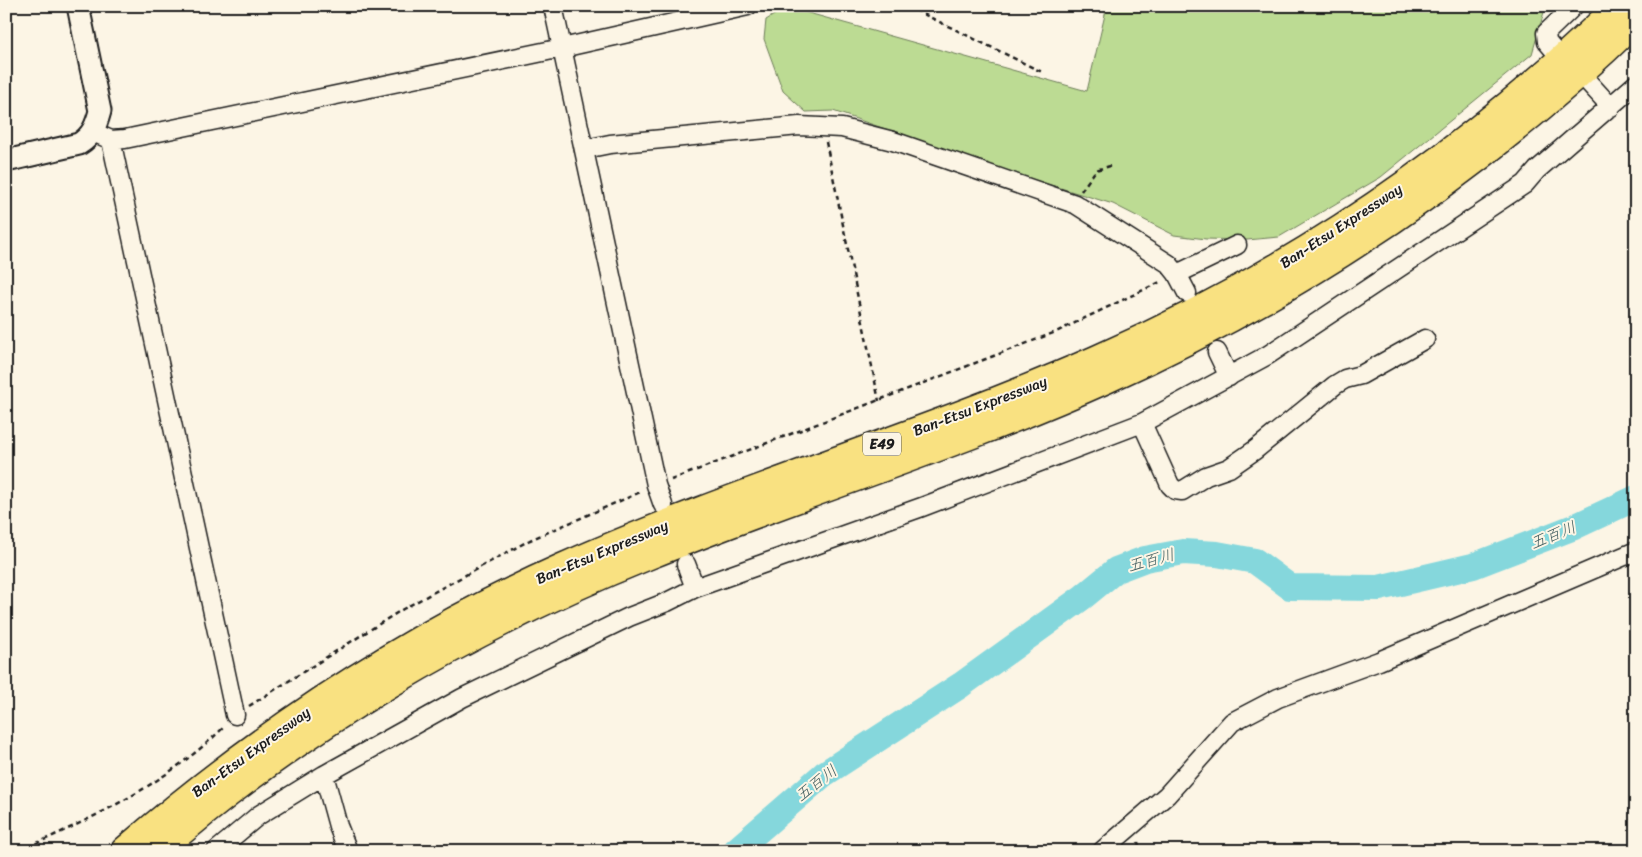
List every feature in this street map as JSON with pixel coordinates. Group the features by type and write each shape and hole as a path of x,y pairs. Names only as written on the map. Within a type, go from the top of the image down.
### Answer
{"highway":[{"name":"Ban-Etsu Expressway","path":"125,851 174,809 267,738 330,695 399,653 494,601 569,565 717,504 932,425 1098,359 1188,316 1290,261 1360,216 1432,165 1519,99 1619,6"},
{"name":"Ban-Etsu Expressway","path":"158,851 186,827 282,754 409,671 505,620 645,556 1029,412 1105,380 1197,336 1300,280 1368,237 1447,181 1532,115 1636,20"}],"street":[{"path":"78,6 100,111 102,136 235,715"},
{"path":"553,6 656,485 663,506"},
{"path":"6,161 69,148 88,139 102,136 125,139 562,48 748,6"},
{"path":"1553,49 1547,42 1546,33 1574,6"},
{"path":"1589,83 1622,101"},
{"path":"216,851 259,815 324,775 462,698 629,616 667,602 695,588 932,503 1142,424 1268,355 1525,184 1537,170 1622,101 1636,84"},
{"path":"585,149 610,144 799,126 842,128 893,141 1075,204 1153,252 1177,274 1187,293"},
{"path":"1177,274 1237,245"},
{"path":"1142,424 1170,485 1175,490 1182,491 1206,476 1229,468 1255,450 1335,385 1345,379 1361,375 1425,339"},
{"path":"1216,352 1229,377"},
{"path":"1102,851 1167,795 1232,722 1278,698 1379,661 1636,551"},
{"path":"686,564 695,588"},
{"path":"324,775 338,826 348,851"}],"path":[{"path":"907,6 1044,74"},
{"path":"822,126 879,401"},
{"path":"1075,204 1086,182 1096,170 1110,166"},
{"path":"19,851 99,815 126,800 188,757 214,736 235,715 403,609 530,540 656,485 1056,332 1177,274"}],"green space":[{"path":"1107,6 1544,6 1544,12 1532,54 1381,177 1279,237 1247,240 1206,239 1174,235 1113,204 1031,179 833,111 806,112 783,91 764,39 766,20 787,7 1087,91"}],"waterway":[{"name":"五百川","path":"735,851 824,774 961,685 1083,597 1116,570 1145,559 1183,552 1217,554 1255,561 1290,587 1379,588 1473,566 1574,527 1636,498"}]}
